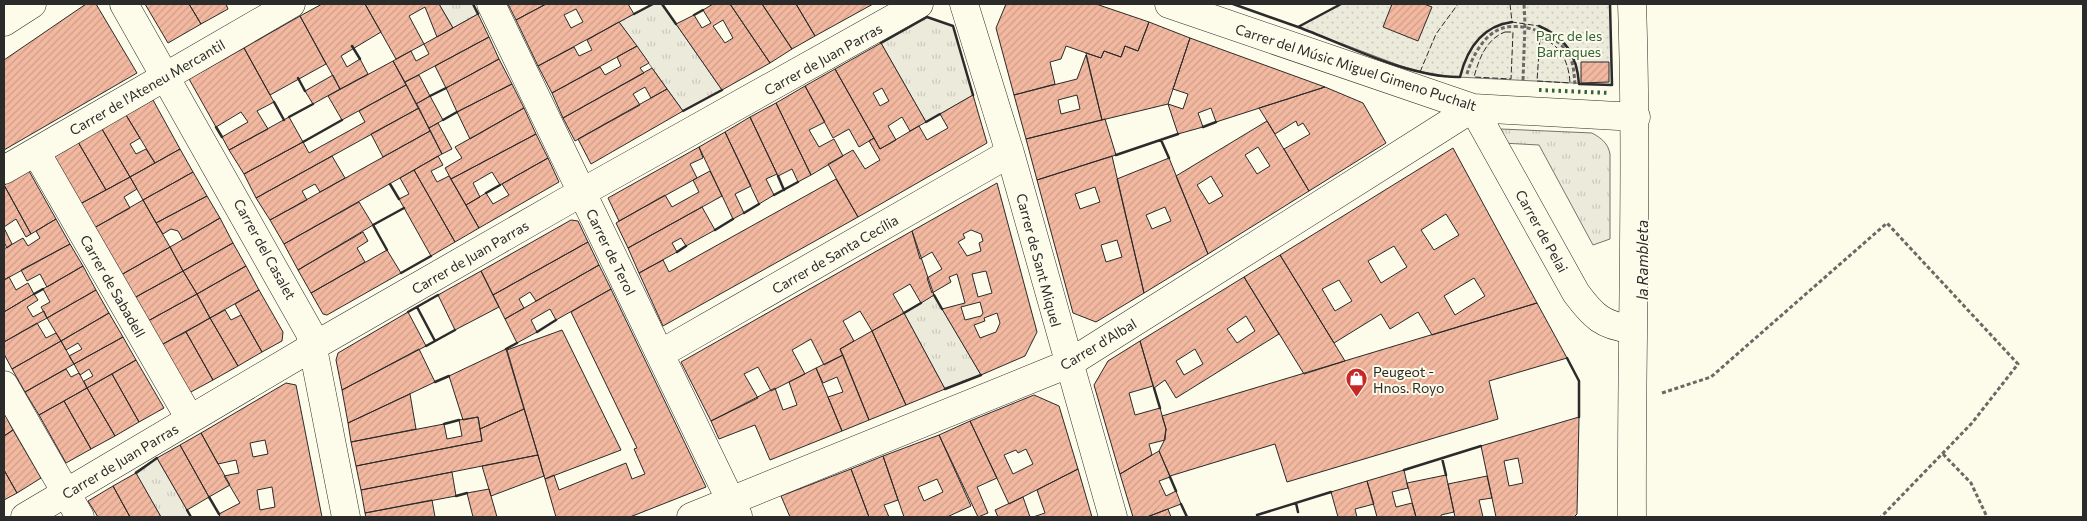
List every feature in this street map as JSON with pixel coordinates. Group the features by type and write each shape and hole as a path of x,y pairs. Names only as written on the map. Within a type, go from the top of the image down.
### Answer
{"street":[{"path":"4,22 32,4"},
{"name":"Carrer del Casalet","path":"124,4 306,322 314,346 346,517"},
{"name":"Carrer de l'Ateneu Mercantil","path":"4,170 291,4"},
{"name":"Carrer de Terol","path":"491,4 735,509"},
{"name":"Carrer de Juan Parras","path":"25,517 314,346 582,192 919,4"},
{"name":"Carrer de Sant Miquel","path":"964,4 1010,153 1112,517"},
{"name":"Carrer del Músic Miguel Gimeno Puchalt","path":"1169,4 1473,108 1636,117"},
{"path":"1632,4 1636,117 1631,402 1632,517"},
{"name":"Carrer de Pelai","path":"1473,108 1576,292 1589,311 1613,327 1632,329"},
{"name":"Carrer d'Albal","path":"691,517 735,509 1068,364 1473,108"},
{"name":"Carrer de Sabadell","path":"36,152 190,419"},
{"name":"Carrer de Santa Cecília","path":"660,354 1010,153"},
{"path":"4,385 80,517"}],"path":[{"path":"1522,85 1525,28 1524,4"},
{"path":"1466,77 1473,58 1491,34 1502,28 1525,28 1554,39 1562,46 1574,68 1575,87"},
{"path":"1631,402 1711,377 1886,223 2018,364 1972,423 1881,517"},
{"path":"1943,454 1971,483 1987,517"}],"green space":[{"path":"439,4 473,4 478,14 453,28"},
{"path":"653,4 662,4 722,90 683,111 619,22"},
{"name":"Parc de les Barraques","path":"1341,4 1610,4 1612,85 1438,76 1401,66 1298,27"},
{"path":"927,17 953,26 973,95 926,122 881,43"},
{"path":"1501,129 1592,133 1604,141 1610,154 1610,239 1593,245 1539,145 1502,143 1499,131"},
{"path":"934,295 981,375 945,389 904,313"},
{"path":"157,458 191,517 161,517 135,472"}],"building":[{"path":"86,4 96,4 137,73 4,150 4,60"},
{"path":"145,4 189,4 201,24 168,43"},
{"path":"189,4 226,4 228,9 201,24"},
{"path":"322,4 365,4 381,32 341,56 347,67 360,59 368,74 340,89 300,16"},
{"path":"365,4 439,4 453,28 437,37 425,7 409,16 424,44 396,59"},
{"path":"508,4 546,4 516,20"},
{"path":"546,4 628,4 634,14 538,66 516,20","holes":["576,9 583,22 571,28 564,15"]},
{"path":"713,4 730,4 770,63 722,90 676,24 694,15 702,28 711,23 703,10","holes":["723,20 733,38 725,43 713,26"]},
{"path":"730,4 762,4 792,49 770,63"},
{"path":"762,4 796,4 815,36 792,49"},
{"path":"796,4 873,4 815,36"},
{"path":"1006,4 1096,4 1149,22 1138,51 1125,46 1121,57 1104,51 1101,58 1066,46 1061,59 1050,62 1055,84 1014,95 996,28"},
{"path":"1392,4 1424,4 1432,7 1418,41 1383,27"},
{"path":"478,14 489,37 405,82 393,61 411,51 416,61 429,54 424,44"},
{"path":"300,16 326,64 270,95 244,48"},
{"path":"619,22 637,46 552,93 538,66 574,47 579,56 592,50 587,40"},
{"path":"1149,22 1190,38 1168,104 1102,120 1086,53 1101,58 1104,51 1121,57 1125,46 1138,51"},
{"path":"489,37 499,59 446,88 435,66"},
{"path":"1190,38 1325,87 1216,122 1211,108 1198,113 1203,127 1178,134 1168,104 1183,109 1188,94 1173,89"},
{"path":"881,43 926,122 910,131 902,117 888,126 896,140 880,149 835,69","holes":["882,88 889,101 880,106 873,93"]},
{"path":"637,46 649,63 640,68 644,73 563,118 552,93 600,67 605,75 621,66 617,57"},
{"path":"244,48 274,102 257,111 268,129 229,150 222,137 248,122 241,112 216,127 189,79"},
{"path":"1086,55 1102,120 1026,139 1014,95 1077,79","holes":["1077,95 1080,109 1061,114 1058,100"]},
{"path":"499,59 512,84 457,112 446,88"},
{"path":"393,61 406,85 342,120 328,96"},
{"path":"1581,62 1609,62 1609,82 1581,83"},
{"path":"652,68 667,89 651,98 645,87 633,94 640,105 575,141 563,118"},
{"path":"835,69 874,138 859,147 849,129 833,138 805,86"},
{"path":"333,75 340,89 313,104 305,91"},
{"path":"419,75 430,96 416,104 405,82"},
{"path":"512,84 524,108 470,139 457,112"},
{"path":"406,85 419,108 256,198 244,174 303,142 309,153 365,122 359,111"},
{"path":"805,86 825,122 809,130 819,147 834,139 843,156 811,175 776,103"},
{"path":"1325,87 1363,103 1386,143 1309,191 1284,149 1310,134 1303,123 1298,126 1296,121 1275,134 1259,108"},
{"path":"667,89 683,111 591,164 578,139"},
{"path":"973,95 987,143 858,217 828,164 853,150 865,169 880,160 869,141 874,138 880,149 919,126 927,140 948,128 940,114"},
{"path":"430,96 443,120 429,128 416,104"},
{"path":"153,100 180,149 155,163 126,115"},
{"path":"776,103 811,175 798,182 792,169 778,176 750,117"},
{"path":"419,108 430,131 383,157 371,134"},
{"path":"524,108 536,134 451,179 445,168 462,158 455,147"},
{"path":"126,115 140,138 130,144 136,154 146,149 155,163 130,177 102,129"},
{"path":"289,117 303,142 244,174 229,150"},
{"path":"750,117 777,174 766,179 774,195 759,204 725,132"},
{"path":"1105,119 1116,155 1037,180 1026,139"},
{"path":"1267,121 1309,191 1208,254 1176,176","holes":["1258,147 1270,166 1257,174 1245,155","1211,176 1223,196 1209,204 1197,185"]},
{"path":"438,123 452,149 442,154 429,128"},
{"path":"102,129 130,177 106,190 78,142"},
{"path":"430,131 442,154 284,244 270,220"},
{"path":"725,132 751,186 735,194 744,213 733,219 699,147"},
{"path":"536,134 548,158 500,185 492,172 473,183 480,197 466,205 451,179"},
{"path":"78,142 106,190 80,204 53,157"},
{"path":"699,147 703,158 690,164 697,178 619,221 608,198"},
{"path":"1453,148 1537,303 1432,335 1418,312 1390,329 1381,314 1334,343 1280,255","holes":["1446,214 1459,235 1434,250 1421,230","1394,246 1407,267 1381,283 1368,261","1474,278 1485,296 1455,315 1444,296","1339,280 1352,301 1335,311 1322,289"]},
{"path":"180,149 193,172 143,200 130,177"},
{"path":"332,156 345,178 320,192 315,184 302,191 307,200 270,220 256,198"},
{"path":"438,156 443,165 431,171 437,182 449,176 479,228 455,242 414,170"},
{"path":"1112,156 1144,293 1096,322 1073,313 1037,180","holes":["1095,187 1100,202 1080,209 1075,194","1117,240 1122,257 1106,262 1101,245"]},
{"path":"548,158 559,182 479,228 466,205 486,193 493,204 509,195 502,184"},
{"path":"1169,158 1208,254 1144,293 1117,179","holes":["1165,207 1171,221 1152,229 1146,215"]},
{"path":"414,170 455,242 431,256 399,199 409,194 400,178"},
{"path":"29,171 56,219 31,234 4,185"},
{"path":"710,171 722,196 628,248 616,223 665,195 672,207 699,192 693,180"},
{"path":"193,172 207,196 156,223 143,200"},
{"path":"130,177 137,189 124,197 130,208 94,228 80,204"},
{"path":"836,179 858,217 663,326 639,273 663,260 669,272"},
{"path":"997,183 1037,332 1025,356 981,375 942,309 965,303 957,274 949,277 951,282 932,293 927,278 942,269 932,252 920,259 912,231","holes":["971,230 981,234 983,241 979,243 981,251 967,256 958,242 965,238 963,234","986,271 992,293 978,297 972,274","980,302 983,313 981,316 965,320 961,307","997,313 1000,323 996,332 980,338 974,325 985,321 984,318"]},
{"path":"4,185 31,234 26,237 16,219 4,227"},
{"path":"207,196 220,218 183,240 178,231 171,229 163,234 156,223"},
{"path":"143,200 170,247 121,275 94,228"},
{"path":"359,202 373,225 298,270 284,244"},
{"path":"702,207 715,230 686,246 681,238 672,243 677,252 639,273 628,248"},
{"path":"220,218 233,243 183,271 170,247"},
{"path":"56,219 70,244 4,280 4,249 23,238 28,246 40,238 36,231"},
{"path":"571,220 578,221 588,242 493,295 481,271"},
{"path":"4,228 12,244 7,248 4,242"},
{"path":"912,231 934,295 921,303 910,284 893,294 904,313 872,331 860,311 843,321 854,341 840,349 843,355 824,365 811,339 792,350 805,374 771,391 758,367 744,374 758,398 711,421 681,362"},
{"path":"363,232 368,241 357,248 365,262 311,293 298,270"},
{"path":"588,242 599,265 536,301 530,292 519,299 524,308 505,319 493,295"},
{"path":"233,243 246,266 197,294 183,271"},
{"path":"70,244 83,266 47,287 40,274 27,281 21,270"},
{"path":"170,247 183,271 134,298 121,275"},
{"path":"387,250 401,273 327,315 323,314 311,293"},
{"path":"1280,255 1345,361 1304,374 1244,277"},
{"path":"599,265 611,289 556,320 550,309 531,320 537,332 517,343 505,319"},
{"path":"83,266 96,290 47,318 41,307 50,302 43,289"},
{"path":"246,266 259,290 210,318 197,294"},
{"path":"183,271 197,294 148,321 134,298"},
{"path":"481,271 499,307 455,330 438,295"},
{"path":"9,277 16,290 28,283 34,294 4,312 4,280"},
{"path":"1244,277 1279,334 1176,398 1165,380 1154,388 1140,341","holes":["1246,316 1255,331 1237,343 1227,329","1195,349 1203,364 1184,375 1176,361"]},
{"path":"611,289 706,487 630,517 556,517 545,479 554,475 559,490 626,463 632,479 645,474 634,449 637,448 571,312"},
{"path":"96,290 109,313 61,341 47,318"},
{"path":"259,290 283,332 282,341 262,352 235,304"},
{"path":"34,294 38,300 27,307 33,317 44,311 47,318 4,342 4,312"},
{"path":"197,294 210,318 161,345 148,321"},
{"name":"Peugeot - Hnos. Royo","path":"1537,303 1567,358 1489,381 1498,419 1287,482 1275,444 1170,476 1159,451 1164,441 1166,429 1162,416"},
{"path":"225,310 231,320 241,315 262,352 238,366 210,318"},
{"path":"408,312 426,346 342,390 336,360 338,353"},
{"path":"109,313 123,337 74,364 69,356 82,349 78,343 66,350 61,341"},
{"path":"904,313 945,389 906,405 872,331"},
{"path":"210,318 238,366 213,380 186,332"},
{"path":"37,323 46,338 56,333 61,341 12,369 4,354 4,342"},
{"path":"562,330 621,450 545,479 507,350"},
{"path":"872,331 906,405 869,420 840,349"},
{"path":"186,332 213,380 189,393 161,345"},
{"path":"123,337 136,360 87,388 84,381 93,376 89,369 80,375 74,364"},
{"path":"61,341 74,364 25,392 12,369"},
{"path":"1140,341 1153,386 1129,393 1135,415 1160,408 1166,429 1165,440 1149,444 1152,455 1120,474 1094,385 1108,361"},
{"path":"419,349 435,382 348,423 342,390"},
{"path":"506,349 524,409 480,429 478,417 463,420 449,376"},
{"path":"843,355 869,420 842,431 828,397 843,392 837,377 823,383 816,368"},
{"path":"136,360 164,408 139,422 112,374"},
{"path":"816,368 842,431 770,460 755,425 719,439 711,421 775,388 783,410 797,405 789,382"},
{"path":"66,369 71,377 79,373 87,388 39,415 25,392"},
{"path":"112,374 139,422 115,436 87,388"},
{"path":"286,383 296,385 322,517 220,517 219,514 240,503 224,476 239,473 236,460 218,464 201,433","holes":["265,440 268,454 253,457 250,443","272,487 275,507 260,510 257,490"]},
{"path":"87,388 115,436 91,449 64,401"},
{"path":"410,394 416,429 351,442 348,423"},
{"path":"1034,395 1059,406 1078,469 1009,504 970,421","holes":["1026,449 1033,464 1013,474 1004,455 1016,450 1018,453"]},
{"path":"64,401 91,449 66,463 39,415"},
{"path":"524,409 538,455 361,490 356,466 482,441 480,429"},
{"path":"4,413 13,430 4,436"},
{"path":"478,417 482,441 356,466 351,442 444,424 447,439 462,436 459,420"},
{"path":"1579,417 1577,514 1574,517 1496,517 1481,446","holes":["1518,458 1523,483 1509,486 1504,461"]},
{"path":"970,421 997,478 977,487 988,513 978,517 939,435"},
{"path":"13,430 41,478 17,493 4,470 4,436"},
{"path":"201,433 230,485 209,497 180,445"},
{"path":"939,435 971,506 947,517 904,517 883,456","holes":["937,479 943,492 924,501 918,487"]},
{"path":"180,445 209,497 187,510 157,458"},
{"path":"1159,451 1170,477 1159,481 1166,496 1176,491 1181,504 1147,517 1133,517 1120,474"},
{"path":"538,455 544,476 491,496 482,466"},
{"path":"883,456 898,500 884,505 889,517 869,517 851,469"},
{"path":"851,469 869,517 790,517 781,496"},
{"path":"1078,469 1092,517 1033,517 1045,513 1037,490"},
{"path":"4,470 17,493 4,500"},
{"path":"1404,470 1408,488 1392,492 1396,507 1412,503 1416,517 1377,517 1367,481"},
{"path":"452,472 456,496 365,513 361,490"},
{"path":"136,473 161,517 130,517 113,486"},
{"path":"1446,475 1454,512 1441,515 1441,517 1416,517 1407,483"},
{"path":"1487,476 1492,498 1479,500 1483,517 1455,517 1448,484"},
{"path":"1367,481 1374,504 1355,509 1357,517 1338,517 1331,492"},
{"path":"113,486 130,517 98,517 88,501"},
{"path":"489,489 497,517 473,517 467,493"},
{"path":"1023,497 1030,517 998,517 995,510"},
{"path":"432,500 435,517 366,517 365,513"},
{"path":"1168,509 1171,517 1147,517"}],"hedge":[{"path":"1539,90 1610,93"}],"fence":[{"path":"1420,72 1436,34 1458,4"},
{"path":"1510,4 1512,22 1539,26"},
{"path":"1505,32 1513,32 1511,79 1474,77 1484,50 1493,39 1505,32"},
{"path":"1540,38 1553,45 1562,55 1568,68 1570,83 1537,81 1540,38"}],"wall":[{"path":"473,4 478,14"},
{"path":"634,14 653,4"},
{"path":"662,4 676,24"},
{"path":"1233,4 1298,27 1341,4"},
{"path":"1539,26 1556,36 1568,48 1576,64 1579,84 1612,85 1610,4"},
{"path":"694,15 703,10"},
{"path":"881,43 927,17 953,26 973,95"},
{"path":"1298,27 1399,66 1441,76 1460,77 1467,57 1477,41 1492,28 1512,22"},
{"path":"352,46 360,59"},
{"path":"298,78 305,91"},
{"path":"430,96 446,88"},
{"path":"683,111 722,90"},
{"path":"274,102 284,120"},
{"path":"289,117 313,104"},
{"path":"443,120 457,112"},
{"path":"926,122 940,114"},
{"path":"303,142 342,120"},
{"path":"1203,127 1216,122"},
{"path":"216,127 222,137"},
{"path":"1116,155 1178,134"},
{"path":"1161,140 1169,158"},
{"path":"778,176 784,190"},
{"path":"774,195 798,182"},
{"path":"390,184 399,199"},
{"path":"486,193 500,185"},
{"path":"744,213 759,204"},
{"path":"387,250 373,225 404,208"},
{"path":"715,230 733,219"},
{"path":"677,252 686,246"},
{"path":"401,273 431,256"},
{"path":"34,294 43,289"},
{"path":"408,312 438,295"},
{"path":"934,295 942,309"},
{"path":"904,313 921,303"},
{"path":"417,307 435,341"},
{"path":"537,332 556,320"},
{"path":"426,346 455,330"},
{"path":"506,349 517,343"},
{"path":"1567,358 1579,381 1579,417"},
{"path":"945,389 981,375"},
{"path":"435,382 449,376"},
{"path":"1154,388 1160,408"},
{"path":"444,424 459,420"},
{"path":"1404,470 1481,446"},
{"path":"136,473 157,458"},
{"path":"1442,458 1446,475"},
{"path":"1170,477 1176,491"},
{"path":"1257,515 1331,492"},
{"path":"456,496 467,493"},
{"path":"209,497 219,514"},
{"path":"1296,503 1298,512"},
{"path":"1181,504 1187,517"},
{"path":"187,510 191,517"}],"place":[{"name":"Peugeot - Hnos. Royo","path":"1357,398"}],"water label":[{"name":"la Rambleta","path":"1642,260"}]}
